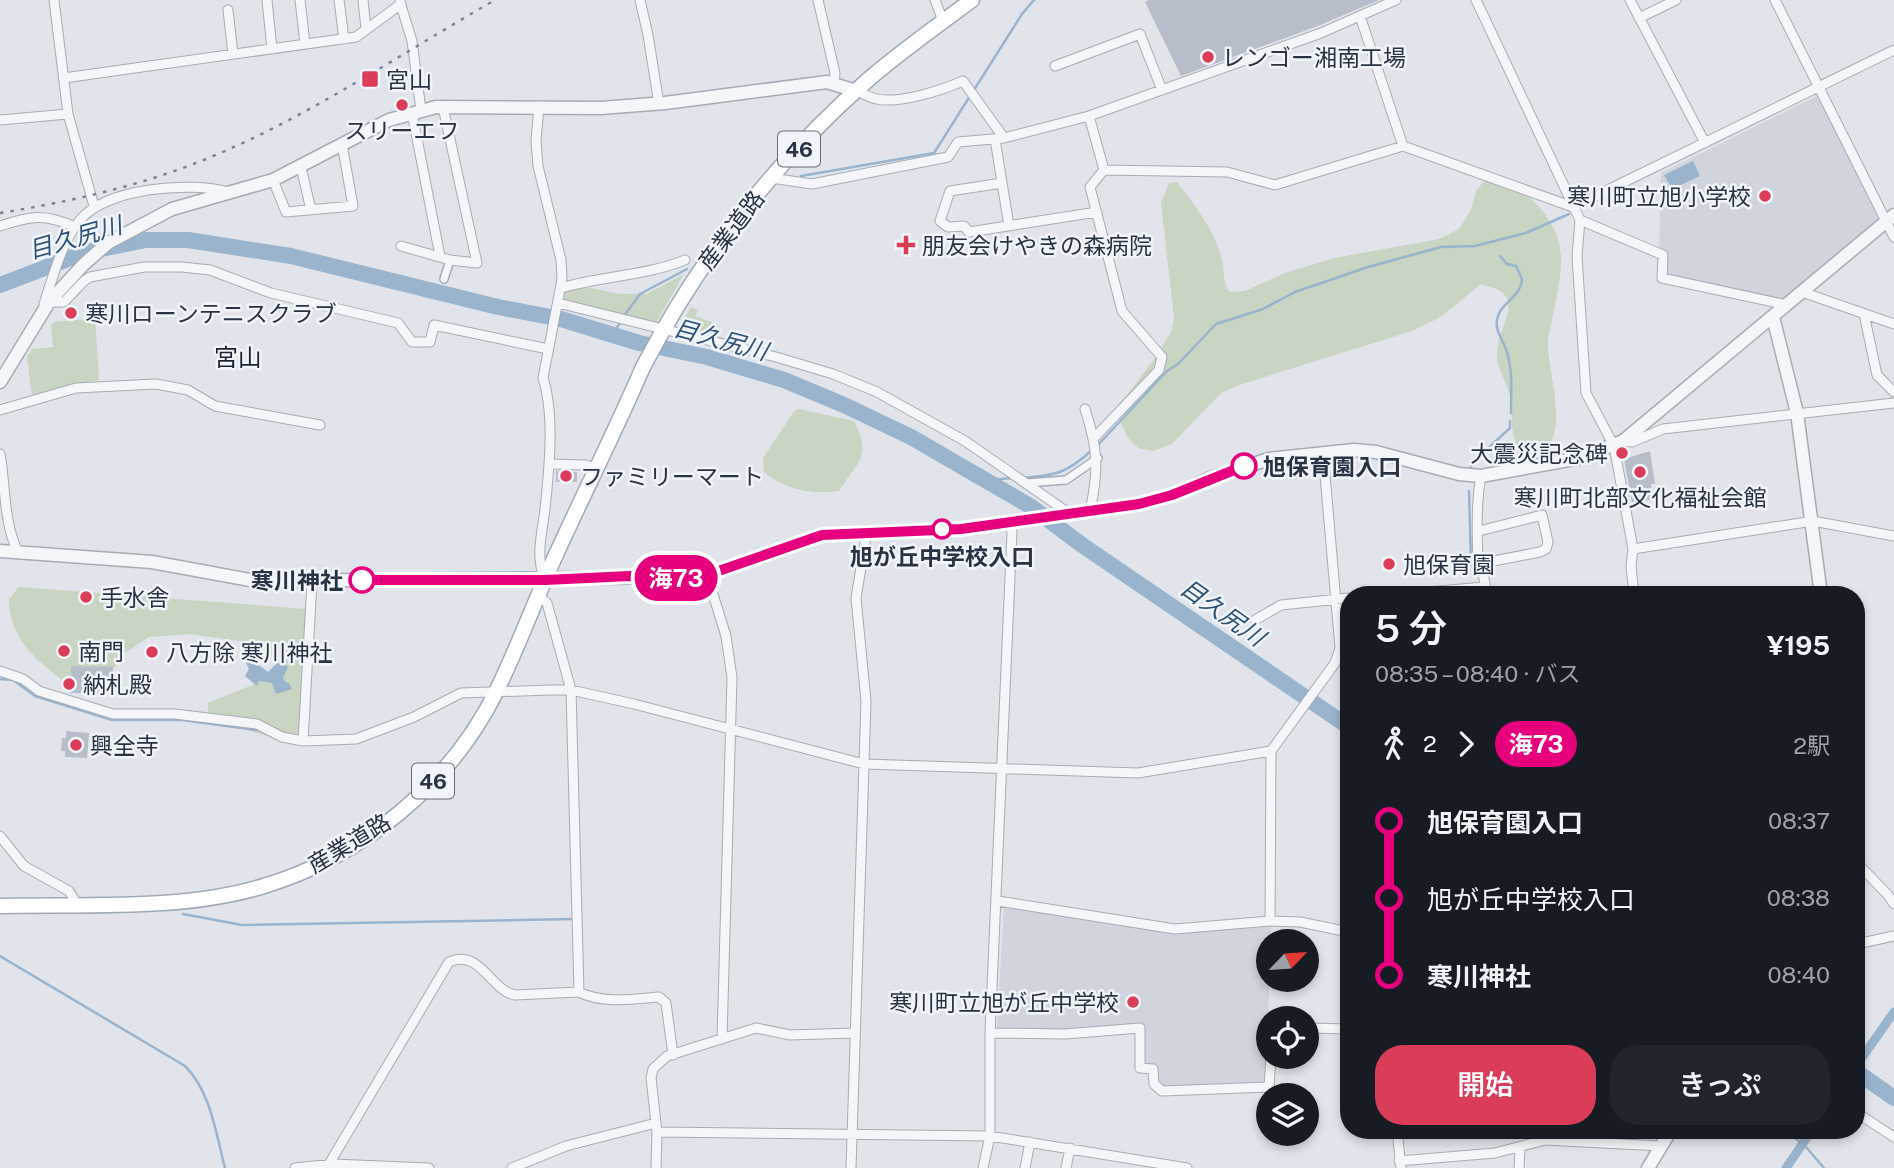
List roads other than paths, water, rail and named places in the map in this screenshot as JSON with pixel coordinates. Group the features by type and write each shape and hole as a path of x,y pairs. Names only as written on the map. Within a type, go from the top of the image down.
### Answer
{"main road":[{"name":"産業道路","path":"0,906 169,902 214,897 263,886 324,862 382,827 423,792 464,744 496,692 643,367 663,330 736,220 771,178 856,91 972,0"}],"street":[{"path":"54,0 68,114 94,205"},
{"path":"267,0 272,49"},
{"path":"300,0 305,44"},
{"path":"339,0 344,39"},
{"path":"363,0 366,29"},
{"path":"640,0 659,104"},
{"path":"818,0 835,73 834,83"},
{"path":"936,0 943,22"},
{"path":"771,178 812,184 948,157 958,142 1000,138 1088,116 1321,33 1396,0"},
{"path":"1476,0 1580,220 1577,256 1586,393 1618,444 1633,549 1633,586"},
{"path":"1630,0 1705,143"},
{"path":"1639,18 1676,0"},
{"path":"1775,0 1890,219 1894,237"},
{"path":"64,78 355,37 400,2 412,41 417,111 445,258 444,279"},
{"path":"228,10 233,54"},
{"path":"1360,16 1404,146"},
{"path":"1055,66 1140,34 1162,90"},
{"path":"1104,170 1227,172 1275,185 1404,146 1573,207 1894,50"},
{"path":"40,317 57,286 107,243 153,218 172,209 273,180 388,120 443,107 601,108 659,104 834,83 874,99 890,100 946,88 963,81 967,83 1000,138 1002,183 1009,226"},
{"path":"539,106 536,141 538,166 561,260 561,288 543,378 547,391 549,464 539,557 545,580"},
{"path":"401,246 445,258 477,263 443,107"},
{"path":"0,120 68,114"},
{"path":"1088,116 1104,170"},
{"path":"273,180 286,212 354,206 342,144"},
{"path":"301,167 311,210"},
{"path":"1094,438 1159,370 1161,362 1161,357 1122,311 1090,187 1104,170"},
{"path":"1002,183 950,191 940,221 948,227 964,226 969,232 1097,212"},
{"path":"0,382 50,302 69,239 75,227 94,205 135,194 188,186 233,193"},
{"path":"0,226 42,216 75,227"},
{"path":"1618,444 1890,219"},
{"path":"1580,220 1663,254 1662,278 1787,305"},
{"path":"561,288 580,282 648,273 685,260"},
{"path":"50,302 64,302 84,281 118,271 161,265 196,268 232,277 271,293 398,323 412,342 430,342 434,325 548,349"},
{"path":"1802,292 1894,324"},
{"path":"557,305 821,370 877,392 934,421 1068,515"},
{"path":"1864,314 1877,374 1894,391"},
{"path":"1773,317 1797,413 1820,586"},
{"path":"0,410 76,388 156,384 188,390 215,406 320,425"},
{"path":"0,551 152,562 256,580 312,582 386,579 545,580 707,575 798,541 822,535 961,529 1139,504 1172,495 1258,462 1323,452 1376,452 1459,474 1481,476 1580,458 1663,429 1894,403"},
{"path":"1084,409 1098,458 1097,481 1090,511"},
{"path":"1270,921 1271,751 1335,663 1340,648 1338,599 1323,452"},
{"path":"0,454 6,490 7,523 18,552"},
{"path":"1026,483 1066,480 1098,458"},
{"path":"549,464 586,465 596,469"},
{"path":"1481,476 1478,490 1478,565 1485,578 1485,586"},
{"path":"1478,565 1540,552 1546,548 1548,542 1542,515 1479,531"},
{"path":"1633,549 1813,521 1894,536"},
{"path":"983,1168 990,1136 990,1033 1013,523"},
{"path":"851,1168 865,685 856,609 866,531"},
{"path":"707,575 726,636 732,678 722,1039"},
{"path":"303,741 312,582"},
{"path":"538,595 547,603 571,690 579,992"},
{"path":"1255,620 1281,605 1338,599"},
{"path":"0,671 23,679 39,691 113,714 175,714 257,724 282,737 303,741 356,739 414,717 461,693 571,690 864,764 1138,773 1271,751"},
{"path":"0,835 24,866 69,891 77,904"},
{"path":"1865,871 1894,904"},
{"path":"998,901 1175,929 1270,921 1300,922 1340,930"},
{"path":"1865,942 1894,936"},
{"path":"329,1164 449,962 469,960 478,964 506,993 515,995 579,992 587,996 619,999 659,998 666,1003 673,1055"},
{"path":"656,1168 657,1127 651,1078 653,1069 673,1055 756,1028 804,1036 854,1033"},
{"path":"990,1033 1065,1034 1140,1028 1140,1068 1153,1069 1154,1084 1162,1091 1269,1087 1270,1069"},
{"path":"1319,1028 1340,1029"},
{"path":"1865,1119 1894,1138"},
{"path":"512,1168 566,1146 657,1127 852,1135 990,1136 1070,1147 1134,1164 1187,1168"},
{"path":"1398,1139 1400,1164 1520,1149 1545,1140 1661,1146"},
{"path":"1648,1168 1665,1139"},
{"path":"1024,1168 1030,1142"},
{"path":"1066,1168 1070,1147"},
{"path":"1519,1168 1520,1149"},
{"path":"295,1168 329,1164 429,1168"}],"water":[{"path":"1693,161 1700,176 1672,189 1664,175"},
{"path":"250,649 252,660 268,672 277,663 284,663 288,667 283,678 292,689 276,694 272,683 259,681 257,686 245,676 249,669 245,661 247,650"}],"waterway":[{"path":"974,90 1022,14 1034,0"},
{"path":"801,176 934,153 970,96"},
{"path":"1097,446 1167,371 1178,364 1216,324 1263,309 1295,292 1368,267 1441,247 1475,246 1526,233 1569,214"},
{"name":"目久尻川","path":"0,285 86,252 146,240 188,240 291,256 498,307 561,319 639,343 707,357 784,380 911,437 1030,506 1082,545 1340,721"},
{"path":"1500,256 1507,264 1516,266 1522,279 1518,291 1502,309 1497,320 1497,329 1510,367 1511,413"},
{"path":"624,316 640,294 687,269"},
{"path":"611,335 621,322"},
{"path":"1471,468 1473,462 1510,428 1510,421"},
{"path":"1023,478 1061,472 1092,450"},
{"path":"987,480 1013,478"},
{"path":"1469,491 1471,564 1475,571"},
{"path":"0,679 13,680 35,696 112,720 182,720 257,730"},
{"path":"183,914 242,925 573,919"},
{"path":"0,956 185,1066 194,1076 207,1101 225,1168"},
{"path":"1865,1054 1894,1012"},
{"name":"目久尻川","path":"1865,1078 1894,1098"},
{"path":"1797,1139 1824,1168"},
{"path":"1786,1168 1806,1139"}],"railway":[{"path":"0,213 124,187 172,172 235,147 311,108 495,0"}],"place":[{"name":"レンゴー湘南工場","path":"1208,57"},
{"name":"宮山","path":"370,79"},
{"name":"スリーエフ","path":"402,105"},
{"name":"寒川町立旭小学校","path":"1765,196"},
{"name":"朋友会けやきの森病院","path":"906,245"},
{"name":"寒川ローンテニスクラブ","path":"71,313"},
{"name":"大震災記念碑","path":"1622,453"},
{"name":"旭保育園入口","path":"1244,466"},
{"name":"寒川町北部文化福祉会館","path":"1640,472"},
{"name":"ファミリーマート","path":"566,476"},
{"name":"旭が丘中学校入口","path":"942,529"},
{"name":"旭保育園","path":"1389,564"},
{"name":"寒川神社","path":"362,580"},
{"name":"手水舎","path":"86,597"},
{"name":"南門","path":"64,651"},
{"name":"八方除 寒川神社","path":"152,652"},
{"name":"納札殿","path":"69,684"},
{"name":"興全寺","path":"76,745"},
{"name":"寒川町立旭が丘中学校","path":"1133,1002"}],"district":[{"name":"宮山","path":"238,357"}]}
